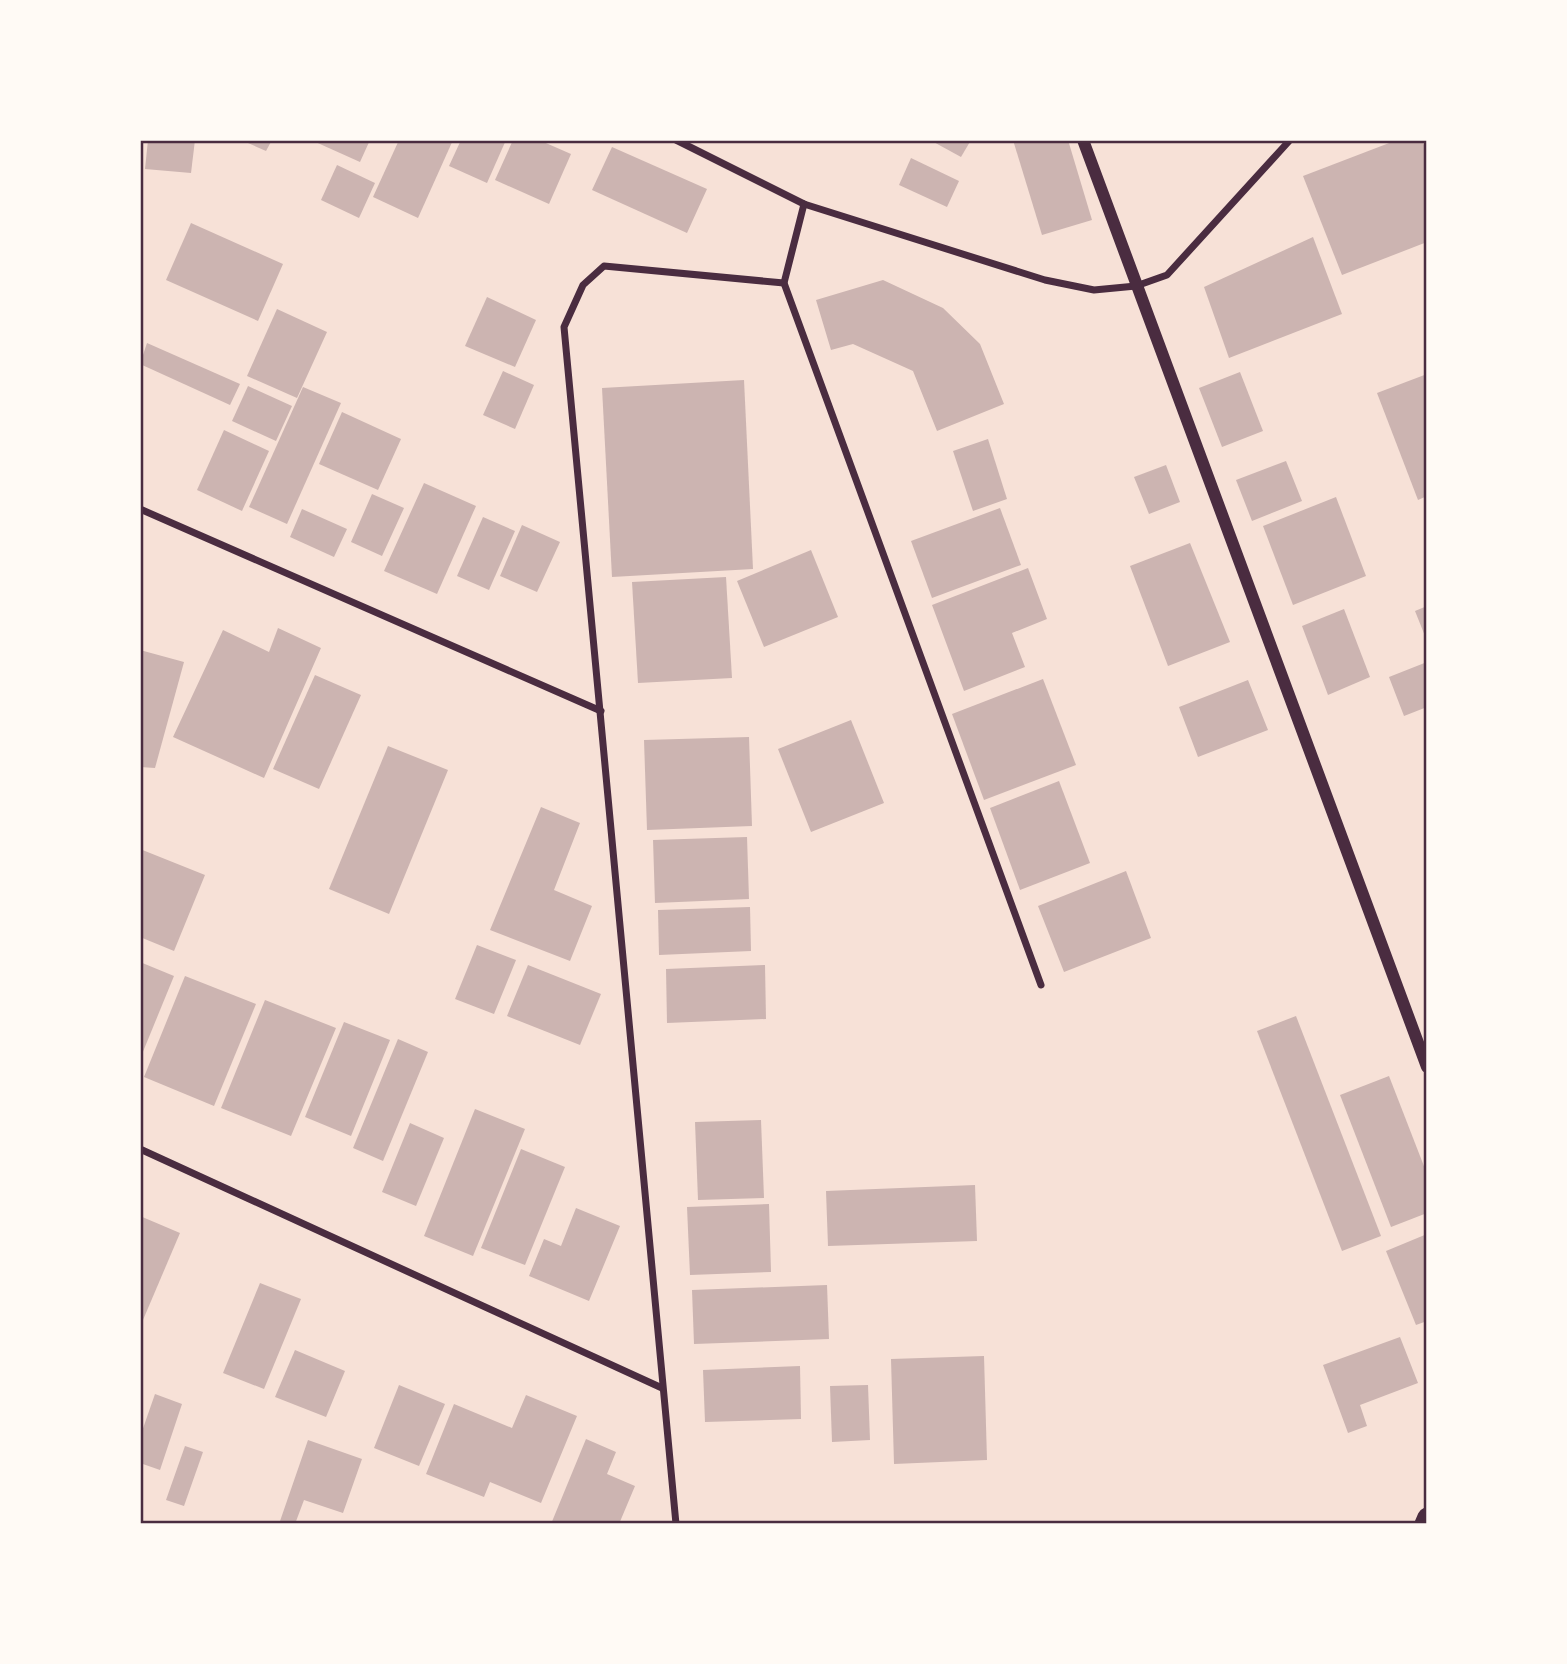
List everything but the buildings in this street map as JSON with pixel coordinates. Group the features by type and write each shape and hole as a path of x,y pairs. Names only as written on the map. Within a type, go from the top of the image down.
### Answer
{"highway":[{"path":"1424,1524 1427,1517"}],"street":[{"path":"677,140 804,204 1045,280 1094,290 1136,286 1167,275 1290,140"},
{"path":"1083,140 1427,1067"},
{"path":"804,204 784,283 1041,985"},
{"path":"676,1524 564,327 583,285 604,266 784,283"},
{"path":"140,509 601,711"},
{"path":"140,1149 662,1388"}]}
